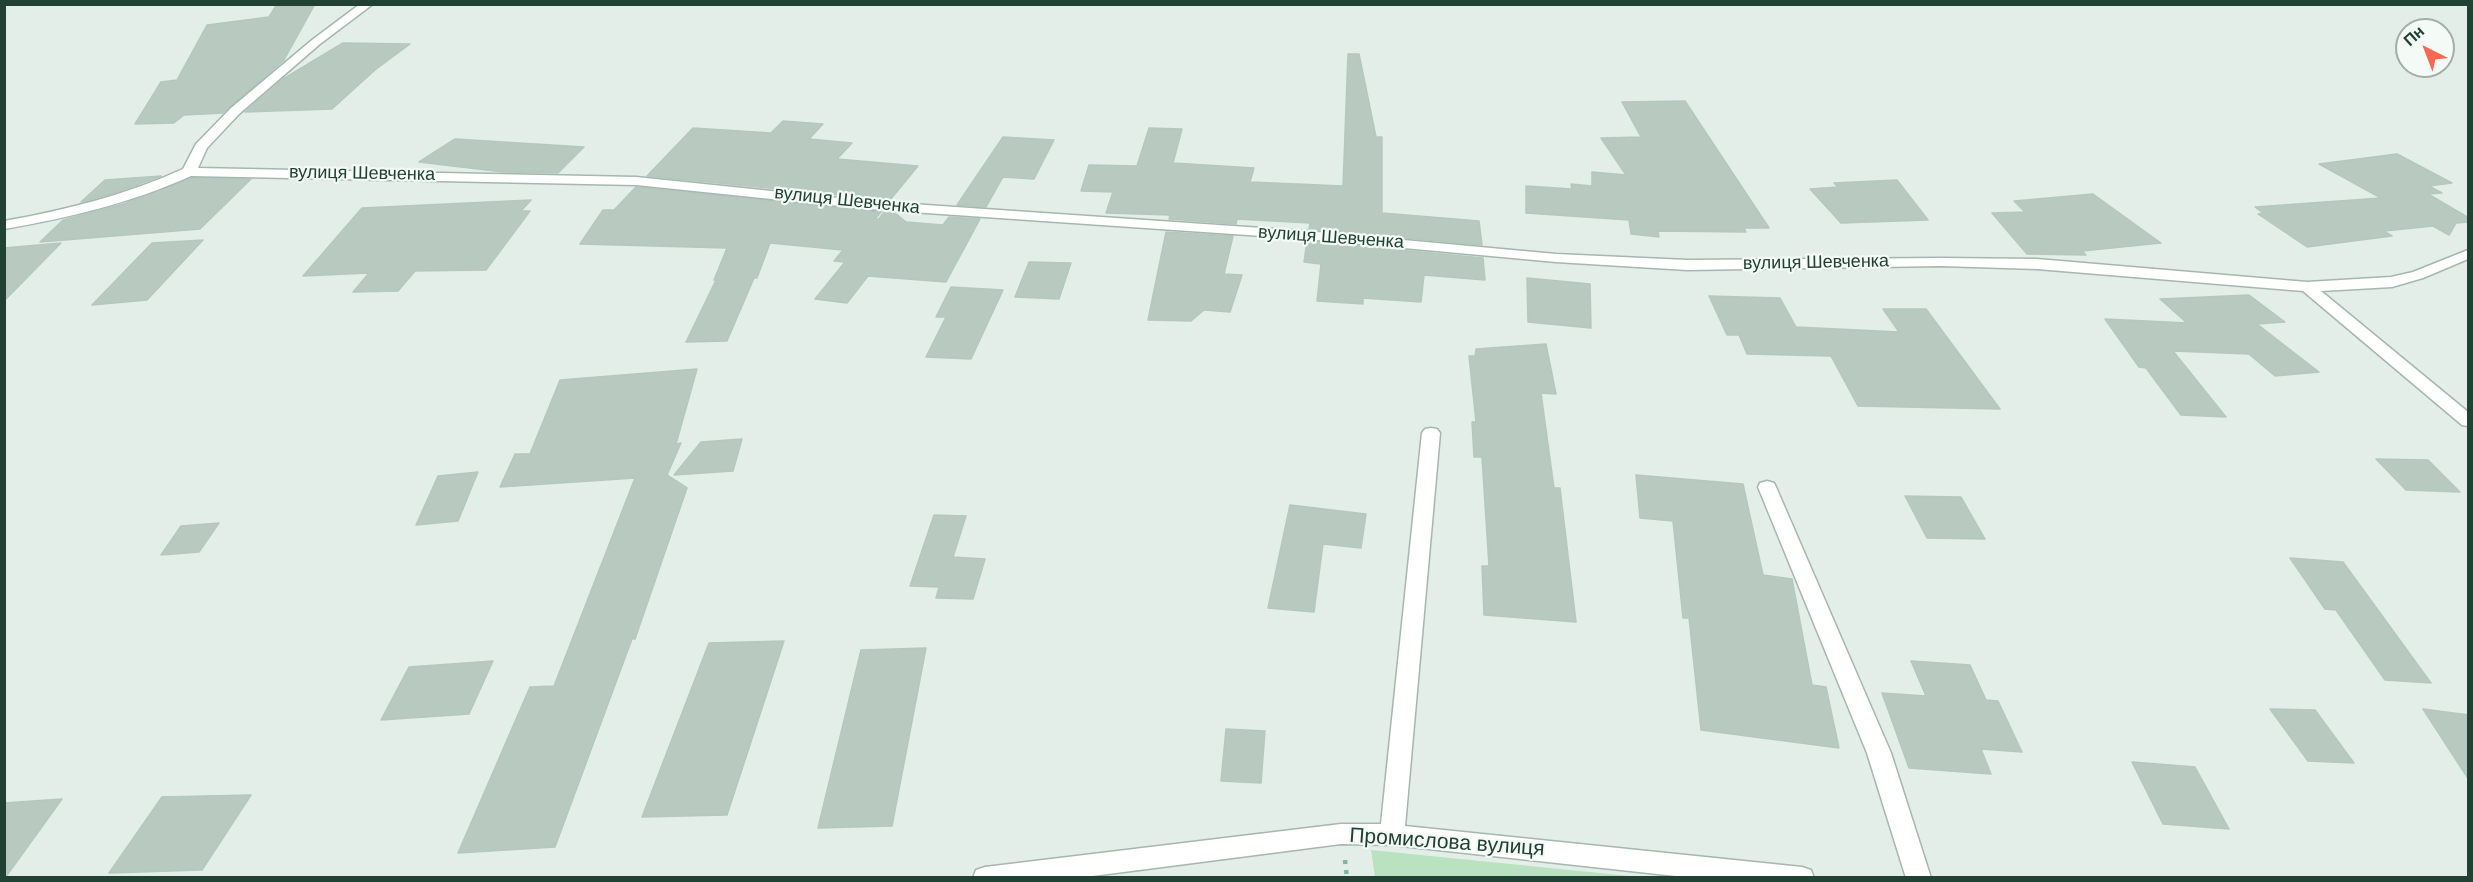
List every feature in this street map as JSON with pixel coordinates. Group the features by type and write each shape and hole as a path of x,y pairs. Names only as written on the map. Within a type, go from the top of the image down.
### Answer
{"street":[{"path":"189,172 201,147 235,111 316,42 368,4"},
{"name":"вулиця Шевченка","path":"4,225 54,216 117,200 164,184 189,172 636,181 868,205 1306,235 1556,258 1687,265 1941,262 2037,264 2307,287 2392,282 2418,275 2469,254"},
{"path":"2307,287 2469,421"},
{"path":"1392,835 1431,433"},
{"path":"1767,487 1879,753 1919,878"},
{"name":"Промислова вулиця","path":"985,878 1341,834 1392,835 1802,878"}],"green space":[{"path":"1371,850 1639,877 1375,877"}],"building":[{"path":"277,4 315,4 284,60 223,113 184,115 174,123 135,124 161,82 177,80 207,25 269,17"},
{"path":"343,43 410,44 375,70 332,109 245,112 283,79"},
{"path":"1348,54 1359,54 1376,137 1382,137 1382,213 1479,221 1482,245 1309,229 1310,223 1237,219 1236,224 1169,219 1170,215 1106,213 1113,192 1081,191 1089,165 1137,166 1149,128 1182,129 1173,163 1254,168 1250,182 1343,186"},
{"path":"1685,101 1769,228 1744,228 1746,232 1658,231 1659,237 1631,234 1629,220 1526,213 1526,186 1572,189 1571,184 1592,186 1592,172 1626,175 1601,138 1641,137 1622,102"},
{"path":"783,121 823,124 809,139 852,143 837,159 918,166 890,200 647,176 693,128 771,133"},
{"path":"1003,137 1054,140 1034,179 1003,177 986,207 957,205"},
{"path":"455,139 584,147 558,173 503,172 419,162"},
{"path":"2397,154 2452,183 2429,186 2442,193 2428,194 2469,218 2469,222 2456,223 2449,235 2433,226 2384,231 2392,236 2307,247 2258,214 2263,213 2255,207 2381,198 2319,164"},
{"path":"161,176 117,192 81,202 105,180"},
{"path":"191,178 251,179 200,229 40,242 63,220 123,204"},
{"path":"1897,180 1928,220 1841,223 1810,189 1838,187 1834,183"},
{"path":"636,187 881,212 875,219 879,219 884,212 895,213 906,222 943,225 949,217 980,219 946,282 868,276 847,303 815,299 845,262 834,261 843,250 770,243 757,278 754,278 727,341 686,342 716,280 714,280 727,248 580,244 603,210 614,210"},
{"path":"2093,194 2161,243 2082,251 2086,255 2027,254 1992,213 2025,212 2014,201"},
{"path":"531,200 521,211 530,211 486,270 415,271 398,291 353,292 369,273 303,276 362,208"},
{"path":"1166,232 1233,236 1224,274 1242,275 1230,312 1204,310 1191,321 1148,320"},
{"path":"203,240 147,300 92,305 152,243"},
{"path":"1307,241 1483,258 1485,280 1424,275 1421,302 1363,298 1363,304 1317,301 1321,264 1304,262"},
{"path":"61,243 4,301 4,248"},
{"path":"1029,262 1071,263 1059,299 1015,297"},
{"path":"1527,278 1590,284 1591,328 1528,322"},
{"path":"951,287 1003,290 971,359 926,357 946,317 936,317"},
{"path":"2249,295 2285,322 2257,324 2319,372 2275,376 2249,354 2173,351 2226,417 2181,415 2146,368 2139,367 2105,319 2187,323 2160,299"},
{"path":"1709,296 1780,298 1796,327 1899,332 1883,309 1926,309 2000,409 1858,406 1831,356 1747,354 1739,335 1727,335"},
{"path":"1546,344 1556,394 1541,393 1554,488 1560,488 1576,622 1484,615 1482,566 1489,566 1482,457 1474,457 1472,422 1476,422 1469,356 1475,356 1476,349"},
{"path":"697,369 676,444 681,443 667,475 687,488 635,639 632,639 555,847 458,853 530,687 554,686 635,478 500,487 515,454 530,454 560,380"},
{"path":"742,439 733,471 674,475 701,442"},
{"path":"2376,459 2428,460 2460,492 2406,490"},
{"path":"478,472 458,521 416,525 438,476"},
{"path":"1636,475 1743,484 1763,575 1792,579 1812,685 1826,687 1839,748 1701,730 1689,618 1683,618 1673,521 1640,518"},
{"path":"1905,496 1961,497 1985,539 1927,538"},
{"path":"1290,505 1366,514 1361,548 1323,544 1314,612 1268,608"},
{"path":"934,515 966,516 953,557 985,559 973,599 936,598 939,587 910,586"},
{"path":"219,523 199,552 161,555 181,526"},
{"path":"2290,558 2343,562 2431,683 2385,680 2336,610 2325,609"},
{"path":"784,641 727,815 642,817 709,643"},
{"path":"926,648 892,826 818,828 861,650"},
{"path":"493,661 469,714 381,720 409,667"},
{"path":"1911,661 1970,665 1986,700 1998,701 2022,752 1981,749 1991,774 1909,768 1882,693 1926,696"},
{"path":"2270,709 2315,710 2354,763 2308,761"},
{"path":"2423,709 2469,715 2469,780"},
{"path":"1226,729 1265,731 1261,783 1221,781"},
{"path":"2132,762 2195,767 2229,829 2163,824"},
{"path":"251,795 202,870 109,873 162,797"},
{"path":"62,799 5,878 4,878 4,803"}]}
